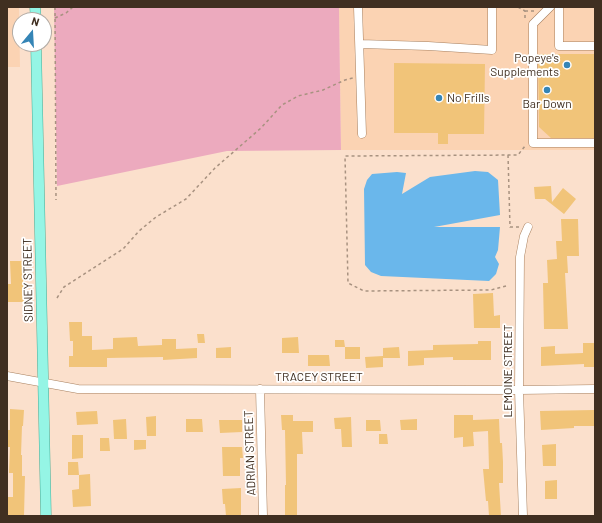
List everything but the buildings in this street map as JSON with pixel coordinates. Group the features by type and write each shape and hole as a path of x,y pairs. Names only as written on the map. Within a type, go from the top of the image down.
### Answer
{"main road":[{"name":"SIDNEY STREET","path":"36,52 46,516"}],"street":[{"path":"358,7 362,134"},
{"path":"360,44 492,50 492,7"},
{"path":"550,7 533,24 533,143 595,143"},
{"path":"559,7 559,46 595,46"},
{"name":"LEMOINE STREET","path":"523,516 519,390 520,257 524,236 528,227"},
{"name":"TRACEY STREET","path":"7,376 78,389 595,389"},
{"name":"ADRIAN STREET","path":"260,389 263,516"}],"path":[{"path":"55,7 56,200"},
{"path":"55,18 66,13 73,7"},
{"path":"518,7 525,11 525,19"},
{"path":"57,298 64,286 123,249 156,217 186,199 215,168 261,128 282,105 298,96 323,90 345,80 361,77"},
{"path":"506,286 491,290 364,290 348,283 345,156 518,155 525,147"},
{"path":"508,155 510,227 528,227"}],"shaded area":[{"path":"7,7 19,7 19,12 12,12 12,52 20,52 20,67 7,67"},
{"path":"54,7 339,7 341,150 227,151 57,186"},
{"path":"339,7 595,7 595,150 341,150"}],"water":[{"path":"475,171 488,172 498,180 500,215 434,227 500,227 498,250 495,257 499,264 496,274 489,281 381,276 371,272 365,265 364,189 367,180 372,174 397,172 406,173 402,194 430,177"}],"place":[{"name":"Popeye's Supplements","path":"567,65"},
{"name":"Bar Down","path":"547,90"},
{"name":"No Frills","path":"439,98"}]}
